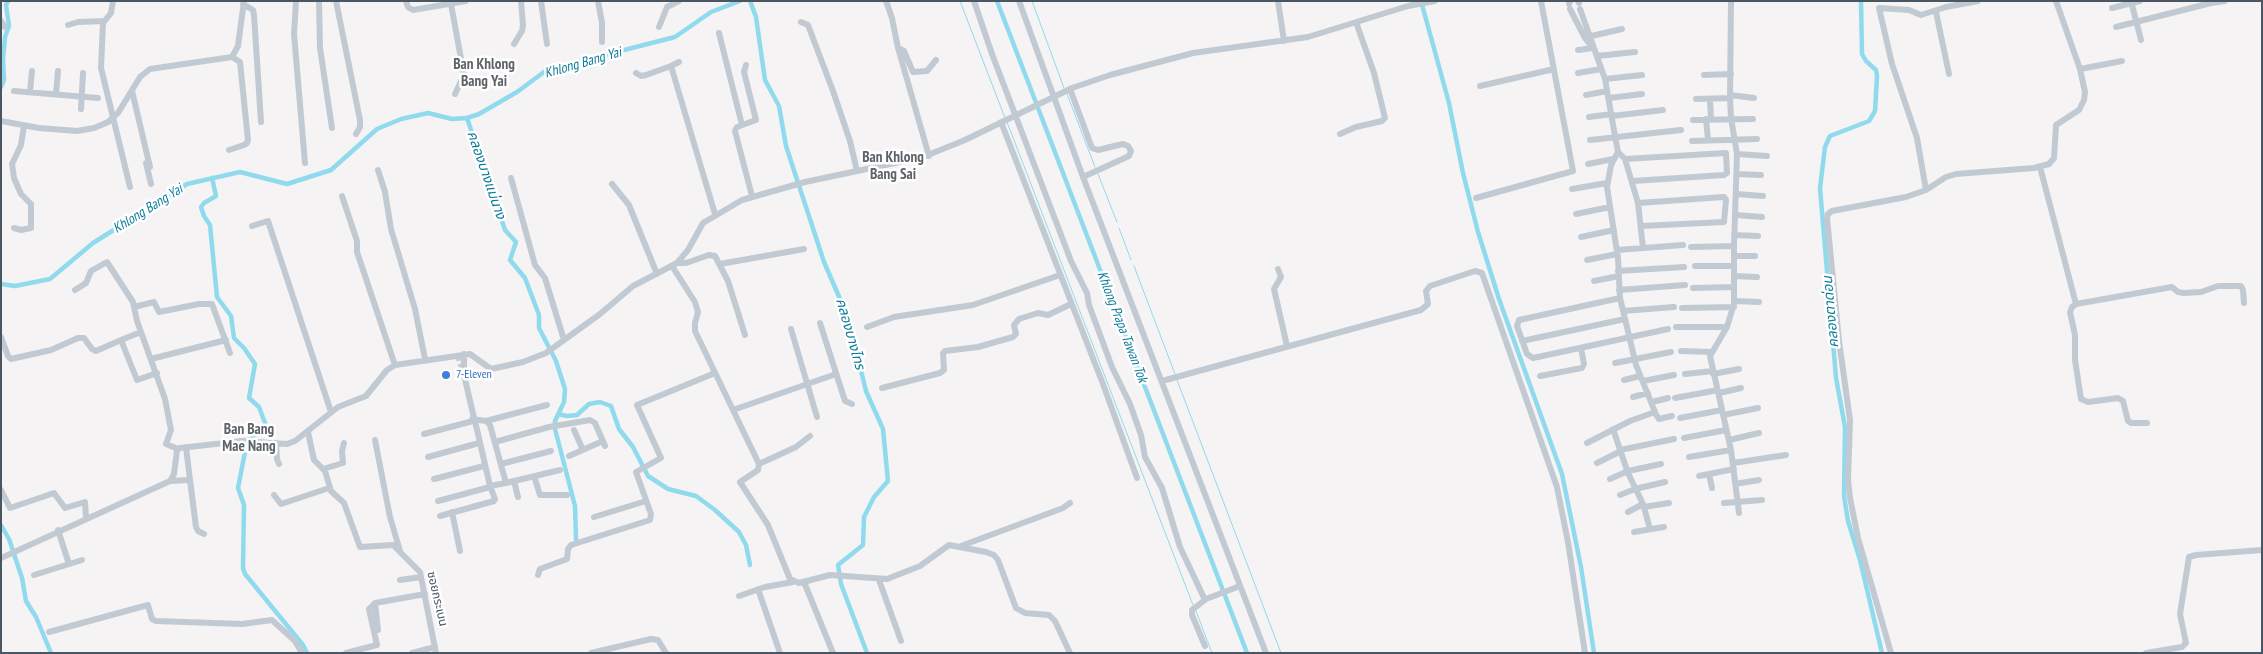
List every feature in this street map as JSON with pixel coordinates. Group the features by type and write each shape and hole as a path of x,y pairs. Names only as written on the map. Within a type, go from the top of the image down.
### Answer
{"street":[{"path":"113,1 111,12 104,21 101,60 104,98 113,118 130,187"},
{"path":"296,1 294,34 305,163"},
{"path":"319,1 320,48 332,128"},
{"path":"336,1 360,120 360,126 356,134"},
{"path":"406,1 408,7 413,10 466,1"},
{"path":"514,44 524,25 521,1"},
{"path":"541,1 547,44"},
{"path":"598,1 602,23 602,42"},
{"path":"659,27 667,7 679,1"},
{"path":"886,1 929,156"},
{"path":"974,1 1071,261 1087,293 1089,305 1121,388 1130,404 1141,435 1145,457 1162,488 1182,550 1206,600"},
{"path":"1019,1 1083,178 1162,380 1238,587 1266,653"},
{"path":"1278,1 1284,42"},
{"path":"1476,198 1573,171 1541,1"},
{"path":"1731,1 1731,118 1738,154 1734,235 1734,304 1727,327 1711,352 1713,372 1731,450 1739,513"},
{"path":"1926,190 1917,138 1892,64 1879,10 1880,8 1903,9 1921,15 1936,12 1945,4 1978,1"},
{"path":"1891,653 1858,538 1850,498 1848,480 1850,420 1826,218 1832,211 1894,200 1926,190 1946,177 1956,174 2040,167 2052,162 2056,125 2076,114 2082,106 2085,92 2080,68 2056,1"},
{"path":"2112,8 2140,1"},
{"path":"2116,27 2213,2 2225,1"},
{"path":"232,57 238,46 243,2"},
{"path":"243,2 253,10 254,15 261,122"},
{"path":"674,265 688,250 703,223 715,214 752,196 805,182 929,156 1067,90 1110,75 1193,53 1284,42 1308,37 1411,6 1431,2"},
{"path":"2131,2 2140,40"},
{"path":"451,4 464,75 455,94"},
{"path":"1570,5 1597,56 1605,79 1618,152 1625,159 1638,203 1643,248"},
{"path":"1579,5 1587,37"},
{"path":"1936,12 1949,74"},
{"path":"68,25 78,22 104,21"},
{"path":"801,22 808,26 833,92 850,142 856,171"},
{"path":"1340,134 1356,127 1382,121 1385,118 1371,64 1356,22"},
{"path":"1587,37 1622,28"},
{"path":"719,33 742,125"},
{"path":"1578,50 1592,46"},
{"path":"898,48 904,51 913,72 927,70 932,67 936,60"},
{"path":"1597,56 1635,52"},
{"path":"1,121 24,126 76,131 94,128 113,118 142,74 150,69 232,57 240,62 248,140 244,145 228,150"},
{"path":"2080,68 2122,61"},
{"path":"636,73 641,76 646,75 678,62"},
{"path":"746,64 744,72 757,118 755,122 742,125 736,129 736,136 752,196"},
{"path":"671,66 715,214"},
{"path":"1480,86 1554,69"},
{"path":"1578,73 1601,69"},
{"path":"30,92 32,71"},
{"path":"56,94 58,71"},
{"path":"81,109 83,72"},
{"path":"1605,79 1642,74"},
{"path":"1704,74 1731,74"},
{"path":"1067,90 1092,148 1098,150 1123,144 1128,146 1131,151 1129,156 1083,178"},
{"path":"14,91 104,98"},
{"path":"132,91 150,167"},
{"path":"1586,95 1642,94"},
{"path":"1696,99 1730,96 1754,98"},
{"path":"1708,140 1710,99"},
{"path":"1589,117 1663,110"},
{"path":"1693,120 1753,119"},
{"path":"1004,120 1137,478"},
{"path":"14,228 21,230 31,228 31,204 21,194 14,178 12,164 21,145 24,126"},
{"path":"142,128 138,129 151,184"},
{"path":"1590,140 1681,130"},
{"path":"1692,141 1757,139"},
{"path":"1618,152 1613,160 1607,183 1617,252 1620,298 1634,359 1652,402 1654,413 1660,419 1758,408"},
{"path":"1625,159 1726,153 1727,172 1724,175 1633,181"},
{"path":"1738,154 1767,156"},
{"path":"1588,164 1613,160"},
{"path":"2040,167 2076,304"},
{"path":"378,170 385,192 391,229 415,309 425,359"},
{"path":"1737,174 1760,175"},
{"path":"512,178 535,265 545,278 564,340"},
{"path":"1572,189 1607,183"},
{"path":"612,184 629,205 657,274"},
{"path":"1736,194 1763,196"},
{"path":"342,196 357,241 357,252 395,365"},
{"path":"1638,203 1724,197 1726,200 1724,222 1641,226"},
{"path":"1576,214 1610,207"},
{"path":"1736,214 1762,217"},
{"path":"252,226 268,222 331,412"},
{"path":"1581,237 1614,230"},
{"path":"1734,235 1758,236"},
{"path":"1587,260 1617,252 1683,245"},
{"path":"1691,247 1734,246"},
{"path":"720,264 804,249"},
{"path":"74,290 86,283 91,271 107,262 134,307 141,332 164,394 171,430 166,444 178,449 242,441 290,443 308,432 343,404 366,396 382,375 395,365 464,354 472,356 491,369 523,362 546,353 633,286 674,265 712,255 720,264 728,281 745,335"},
{"path":"1734,256 1755,256"},
{"path":"674,265 697,306 696,331 759,464 758,470 740,482 768,525 788,574 794,582"},
{"path":"1695,266 1734,266"},
{"path":"1594,281 1619,274 1684,267"},
{"path":"1278,269 1281,277 1274,289 1288,346"},
{"path":"1162,380 1421,310 1428,304 1426,291 1430,286 1475,272 1482,273 1556,487 1568,542 1585,653"},
{"path":"867,327 894,317 973,305 1060,275"},
{"path":"1734,276 1757,277"},
{"path":"1619,290 1685,285"},
{"path":"2147,423 2131,423 2128,421 2123,402 2118,398 2088,402 2081,399 2076,368 2075,335 2070,312 2076,304 2169,287 2184,293 2201,292 2221,286 2243,288 2244,303"},
{"path":"1693,288 1734,287"},
{"path":"1620,298 1519,320 1517,326 1527,354 1533,358 1668,329"},
{"path":"134,307 154,302 159,312 210,302 230,353"},
{"path":"1682,308 1758,302"},
{"path":"882,388 940,373 944,366 943,354 945,351 978,347 1013,337 1016,334 1014,325 1019,319 1038,313 1048,315 1071,304"},
{"path":"1522,341 1624,315 1674,307"},
{"path":"820,322 845,401 852,404"},
{"path":"1676,327 1727,327"},
{"path":"791,329 817,417"},
{"path":"1,337 11,359 51,350 78,338 84,338 92,349 96,351 141,332"},
{"path":"122,340 137,380 157,374"},
{"path":"152,358 226,340"},
{"path":"1540,376 1582,368 1584,364 1581,348"},
{"path":"1681,351 1711,352"},
{"path":"1615,363 1671,352"},
{"path":"440,516 494,501 495,499 484,466 464,375 464,354"},
{"path":"1685,374 1739,369"},
{"path":"538,575 540,569 568,559 568,549 571,545 650,520 651,514 636,472 661,458 637,405 715,373"},
{"path":"733,410 836,374"},
{"path":"1624,380 1674,374"},
{"path":"1652,402 1741,388"},
{"path":"1633,397 1648,393"},
{"path":"424,434 474,420 486,421 547,405"},
{"path":"1587,443 1654,413"},
{"path":"486,421 495,442 506,483"},
{"path":"495,442 561,424 593,421 604,444 568,456"},
{"path":"574,430 583,450"},
{"path":"1613,430 1635,489 1644,506 1650,529"},
{"path":"1684,438 1726,430"},
{"path":"308,432 313,457 323,470 329,488 344,503 361,548 388,544 400,551"},
{"path":"1729,440 1759,433"},
{"path":"759,464 796,447 810,436"},
{"path":"1598,463 1620,451 1674,439"},
{"path":"374,440 390,517 400,551"},
{"path":"276,443 277,459 280,464"},
{"path":"323,470 343,463 342,451 344,443"},
{"path":"428,457 479,443"},
{"path":"186,447 196,527 198,531 204,534"},
{"path":"170,481 174,474 178,449"},
{"path":"501,464 551,450"},
{"path":"1689,458 1731,450"},
{"path":"1699,476 1733,466 1786,455"},
{"path":"1610,478 1628,471 1661,464"},
{"path":"434,479 484,466"},
{"path":"438,501 560,470"},
{"path":"1709,474 1712,488"},
{"path":"534,476 540,495 567,494"},
{"path":"1,558 58,530 170,481 190,480"},
{"path":"1735,484 1759,480"},
{"path":"514,481 518,497"},
{"path":"1620,495 1635,489 1665,482"},
{"path":"274,495 281,504 329,488"},
{"path":"1,490 10,508 50,493 56,494 65,508 85,502 86,518"},
{"path":"1724,503 1738,504 1762,500"},
{"path":"594,518 646,501"},
{"path":"962,546 1062,508 1070,503"},
{"path":"1628,512 1644,506 1669,503"},
{"path":"452,512 460,551"},
{"path":"1634,532 1664,527"},
{"path":"58,530 69,564"},
{"path":"739,596 758,589 794,582 804,582 830,575 879,580 902,575 914,569 946,546 962,546 994,555 1016,608 1024,613 1049,615 1055,621 1070,653"},
{"path":"2146,653 2182,647 2186,642 2180,614 2190,557 2262,550"},
{"name":"ซอยกระเบน","path":"400,551 417,566 422,577 436,650"},
{"path":"34,575 82,560"},
{"path":"400,580 422,577"},
{"path":"879,580 901,641"},
{"path":"804,582 833,653"},
{"path":"1206,646 1191,613 1196,606 1206,600 1238,587"},
{"path":"758,589 780,653"},
{"path":"346,653 377,645 370,606 376,602 425,594"},
{"path":"374,604 378,630"},
{"path":"49,632 148,605 152,619 156,621 242,624 272,620 295,641 302,653"},
{"path":"591,653 650,638 658,640 666,653"},
{"path":"412,653 436,650"}],"waterway":[{"path":"1,87 4,80 5,37 9,26 6,5 8,1"},
{"name":"Khlong Bang Yai","path":"1,284 15,286 50,279 93,243 187,184 240,172 287,184 331,170 377,129 401,119 428,113 452,119 467,118 479,114 517,92 544,72 675,37 711,12 740,1"},
{"name":"คลองบางไทร","path":"750,1 756,17 765,80 779,106 786,146 824,262 840,299 855,346 866,391 883,429 888,481 874,497 864,517 863,545 838,565 841,584 867,653"},
{"path":"960,1 1005,118"},
{"name":"Khlong Prapa Tawan Tok","path":"997,1 1247,653"},
{"path":"1032,1 1064,88"},
{"path":"1421,1 1449,103 1463,173 1478,232 1499,299 1562,474 1581,567 1594,653"},
{"name":"คลองตาด่อน","path":"1861,1 1862,54 1866,61 1876,70 1877,76 1875,111 1869,121 1830,136 1825,147 1820,188 1836,378 1845,427 1844,496 1848,521 1860,560 1882,653"},
{"path":"1067,94 1095,167"},
{"name":"คลองบางแม่นาง","path":"467,118 505,230 516,242 510,260 525,278 539,315 539,328 556,361 565,389 564,402 555,421 555,429 575,506 576,539"},
{"path":"1007,122 1193,605"},
{"path":"1098,174 1117,222"},
{"path":"212,178 216,196 201,207 210,225 217,297 231,316 234,338 255,364 249,398 259,407 265,423 265,429 251,437 246,447 238,488 244,505 243,568 245,574 303,645 307,653"},
{"path":"1119,228 1131,260"},
{"path":"1134,266 1175,374"},
{"path":"1177,380 1281,653"},
{"path":"558,414 567,416 577,415 589,404 600,402 611,406 619,429 633,447 648,476 668,489 696,496 715,510 739,532 746,545 750,565"},
{"path":"1,525 9,539 22,578 26,601 36,617 51,653"},
{"path":"1196,611 1212,653"}],"tunnel":[{"path":"458,355 464,375"}],"place":[{"name":"7-Eleven","path":"446,375"}],"district":[{"name":"Ban Khlong Bang Yai","path":"484,74"},
{"name":"Ban Khlong Bang Sai","path":"893,166"},
{"name":"Ban Bang Mae Nang","path":"249,438"}]}
